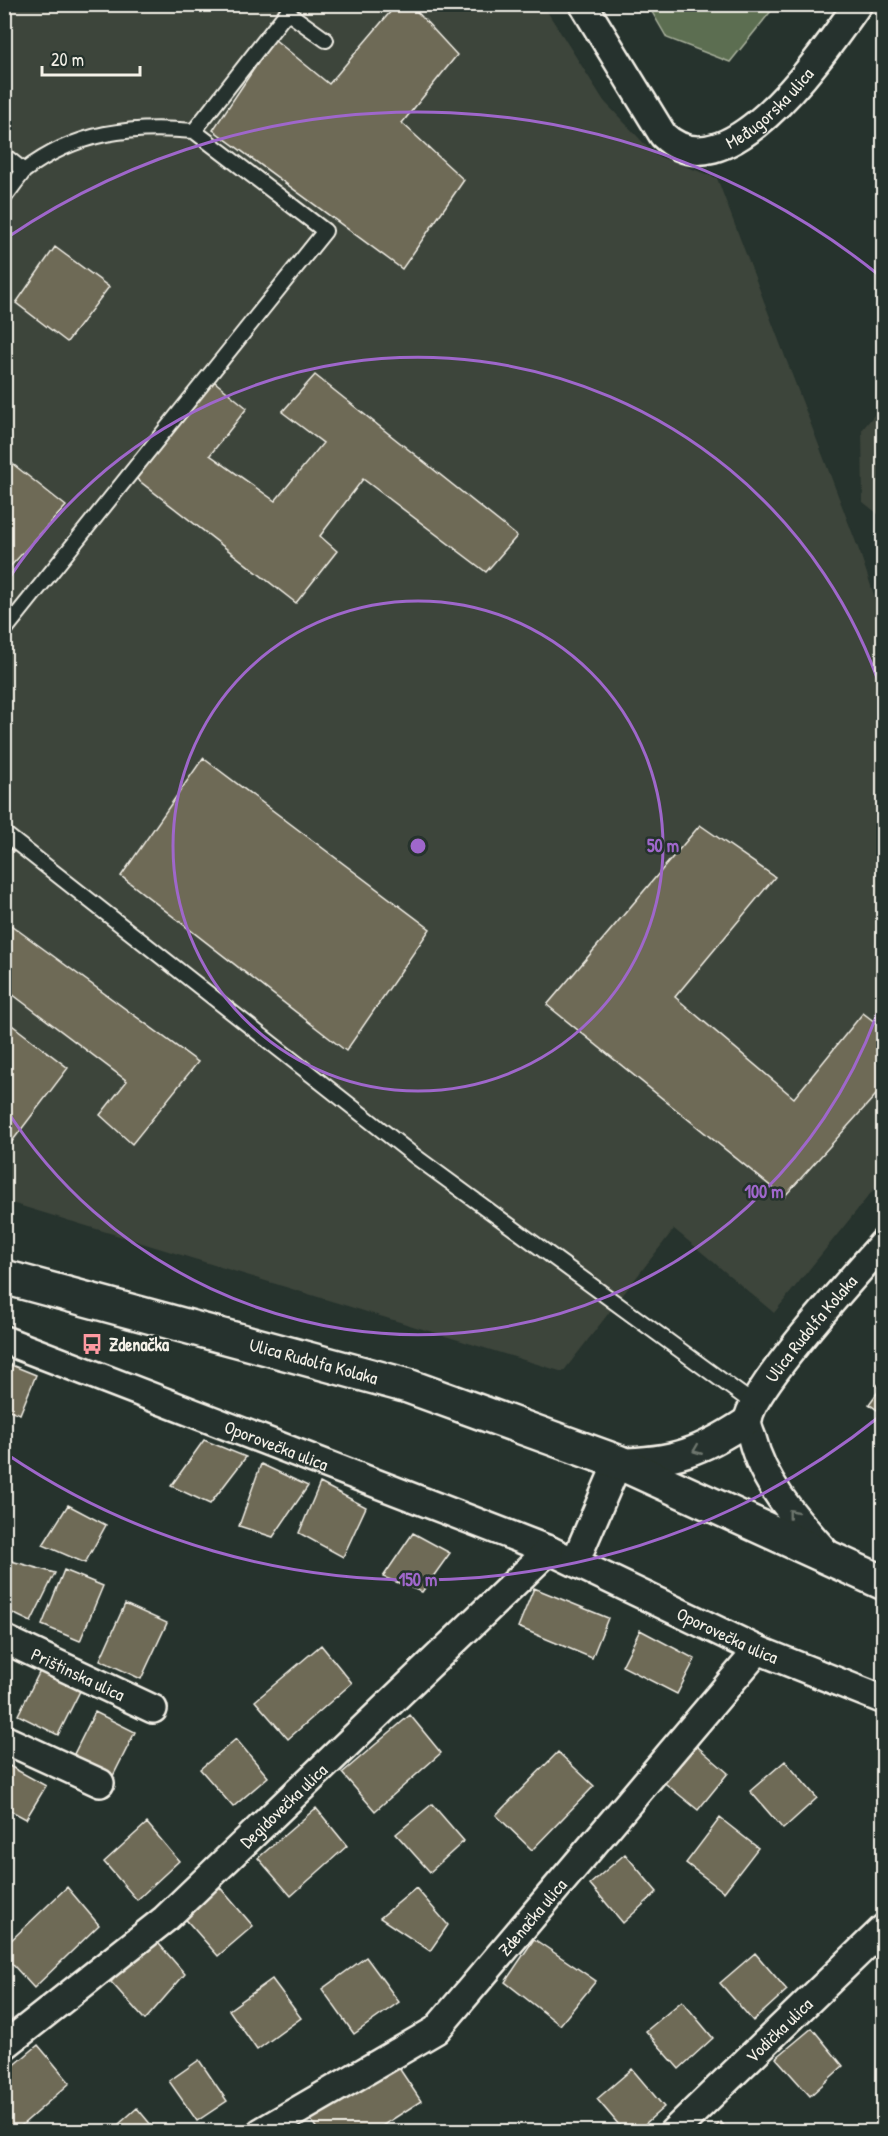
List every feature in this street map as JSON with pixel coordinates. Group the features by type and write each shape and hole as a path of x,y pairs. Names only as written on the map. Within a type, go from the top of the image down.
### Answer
{"main road":[{"name":"Ulica Rudolfa Kolaka","path":"4,1277 408,1386 618,1462 883,1583"}],"street":[{"name":"Međugorska ulica","path":"583,4 663,135 673,144 692,150 729,143 756,127 823,52 858,4"},
{"name":"Ulica Rudolfa Kolaka","path":"618,1462 664,1460 692,1453 714,1443 751,1412 780,1366 884,1242"},
{"name":"Oporovečka ulica","path":"4,1340 549,1550 758,1650 884,1700"},
{"name":"Ulica Rudolfa Kolaka","path":"751,1412 754,1448 768,1478 783,1502 830,1557"},
{"path":"574,1562 618,1462"},
{"name":"Degidovečka ulica","path":"4,2046 165,1919 549,1550"},
{"name":"Prištinska ulica","path":"4,1639 153,1709"},
{"name":"Zdenačka ulica","path":"261,2132 436,2030 758,1650"},
{"path":"4,1739 100,1783"},
{"name":"Vodička ulica","path":"673,2132 884,1928"}],"lane":[{"path":"194,130 287,12 326,40"},
{"path":"4,198 24,171 48,153 87,137 153,127 194,130 325,231 4,631"},
{"path":"4,155 24,171"},
{"path":"4,833 416,1157 751,1412"}],"shaded area":[{"path":"5,5 543,5 604,101 655,155 717,178 860,553 883,622 883,1178 774,1313 674,1229 563,1372 5,1201"},
{"path":"883,404 883,518 863,502 862,430"}],"green space":[{"path":"648,5 776,5 730,62 667,38"}],"building":[{"path":"397,4 410,4 457,55 402,123 464,180 402,269 213,130 274,39 329,84"},
{"path":"55,247 109,287 67,342 16,303"},
{"path":"315,375 517,536 486,572 363,479 320,536 337,551 296,603 133,476 210,378 247,408 210,455 275,501 323,443 282,412"},
{"path":"4,457 66,506 9,568 4,564"},
{"path":"203,758 430,929 346,1051 121,876"},
{"path":"700,825 775,877 675,997 794,1098 863,1013 884,1029 884,1086 784,1197 547,1005"},
{"path":"4,920 198,1062 132,1144 100,1115 127,1081 4,988"},
{"path":"4,1019 68,1068 4,1152"},
{"path":"4,1362 36,1375 20,1414 4,1408"},
{"path":"884,1378 884,1415 869,1404 880,1389 877,1386"},
{"path":"204,1440 246,1457 210,1504 171,1486"},
{"path":"261,1464 308,1486 273,1537 239,1526"},
{"path":"320,1483 366,1507 343,1557 299,1533"},
{"path":"68,1505 106,1525 85,1563 43,1545"},
{"path":"413,1533 450,1553 422,1592 383,1577"},
{"path":"4,1559 55,1573 31,1622 4,1609"},
{"path":"64,1570 103,1586 80,1641 42,1625"},
{"path":"534,1588 608,1618 592,1658 518,1627"},
{"path":"125,1604 167,1623 141,1679 100,1660"},
{"path":"640,1630 695,1659 677,1694 622,1666"},
{"path":"321,1645 352,1683 288,1739 255,1701"},
{"path":"40,1671 80,1691 58,1735 18,1715"},
{"path":"95,1712 135,1732 113,1776 73,1756"},
{"path":"410,1715 441,1753 375,1811 342,1773"},
{"path":"236,1739 268,1777 233,1807 200,1769"},
{"path":"692,1742 728,1773 698,1810 661,1780"},
{"path":"558,1752 594,1786 532,1850 496,1815"},
{"path":"785,1761 817,1798 783,1829 750,1791"},
{"path":"4,1763 46,1786 26,1819 4,1807"},
{"path":"432,1804 464,1841 430,1872 396,1834"},
{"path":"316,1808 347,1846 291,1896 258,1858"},
{"path":"720,1818 758,1848 724,1892 686,1863"},
{"path":"147,1823 179,1861 137,1900 104,1862"},
{"path":"625,1854 657,1892 623,1923 590,1884"},
{"path":"217,1884 253,1926 218,1956 181,1914"},
{"path":"67,1887 99,1925 34,1988 4,1955 4,1947"},
{"path":"416,1888 448,1925 430,1951 380,1918"},
{"path":"153,1937 185,1974 145,2020 111,1982"},
{"path":"534,1939 596,1981 560,2025 505,1982"},
{"path":"755,1953 787,1990 753,2021 720,1983"},
{"path":"366,1957 399,2002 354,2034 322,1989"},
{"path":"272,1979 301,2018 257,2050 229,2010"},
{"path":"682,2001 713,2038 679,2069 646,2031"},
{"path":"812,2028 843,2066 810,2096 776,2058"},
{"path":"38,2045 70,2083 14,2132 4,2132 4,2074"},
{"path":"199,2060 227,2101 197,2121 169,2081"},
{"path":"395,2062 421,2101 373,2132 319,2132 309,2117"},
{"path":"632,2069 664,2107 636,2132 625,2132 597,2099"},
{"path":"137,2108 157,2132 110,2132"},
{"path":"721,2122 729,2132 709,2132"}],"place":[{"name":"Zdenačka","path":"92,1344"}]}
